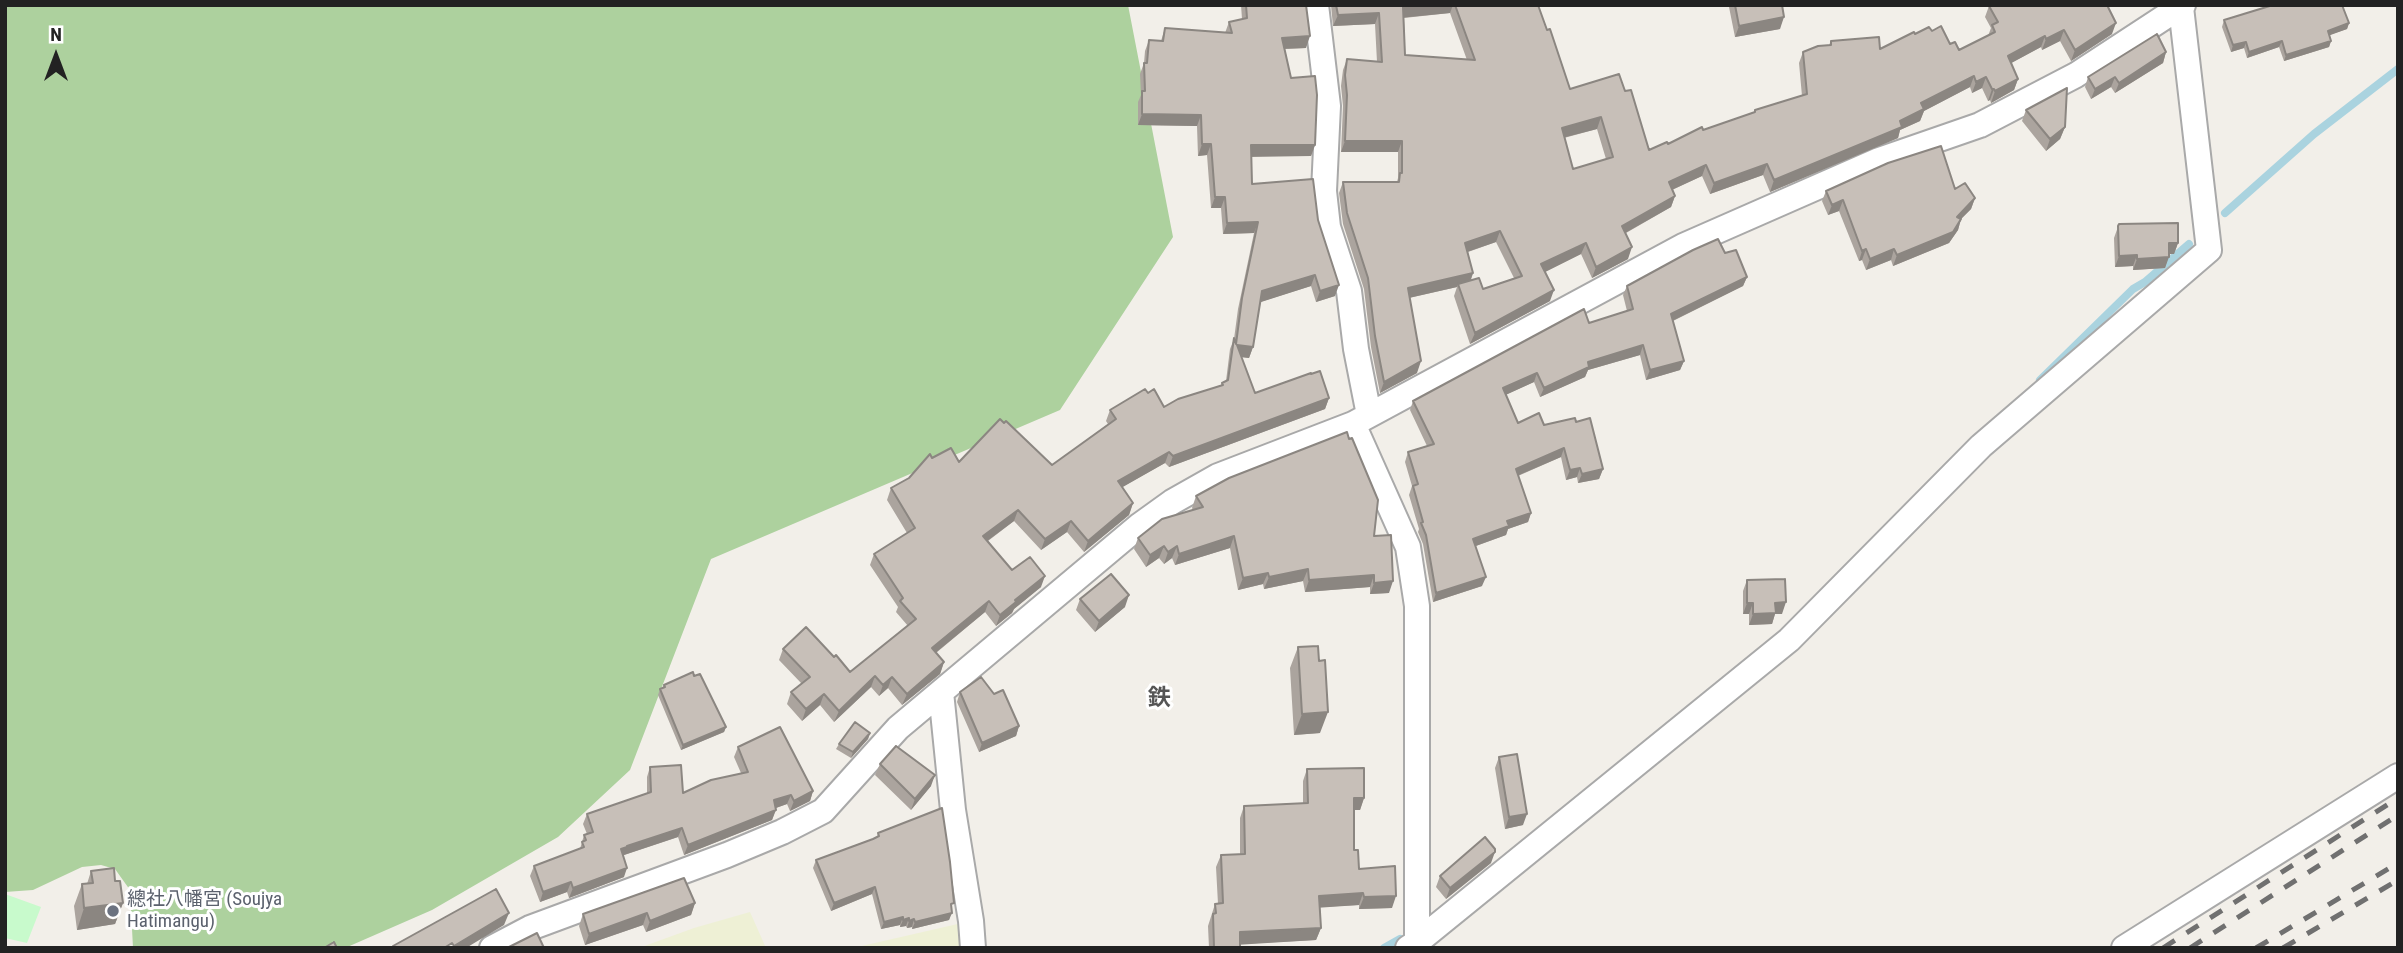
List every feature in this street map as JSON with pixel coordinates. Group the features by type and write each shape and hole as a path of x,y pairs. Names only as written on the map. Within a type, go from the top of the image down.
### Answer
{"street":[{"path":"1316,5 1328,106 1324,191 1328,227 1349,290 1361,420 1408,547 1417,606 1414,946"},
{"path":"492,948 530,928 727,855 823,811 898,728 1140,524 1218,476 1361,420 1683,246 1879,160 1980,125 2076,75 2182,6 2209,250 1981,446 1789,640 1414,946"},
{"path":"941,692 953,810 973,948"},
{"path":"2124,948 2398,776"}],"green space":[{"path":"5,5 1128,5 1173,237 1060,410 711,559 630,770 558,837 432,910 345,948 133,948 130,890 115,869 101,865 82,867 33,890 5,892"},
{"path":"5,894 41,907 27,943 5,938"},
{"path":"750,912 766,948 639,948 694,928"},
{"path":"962,923 964,948 853,948"}],"building":[{"path":"1246,5 1306,5 1310,36 1282,38 1291,78 1315,76 1315,145 1251,145 1252,184 1313,179 1318,220 1339,285 1320,291 1315,275 1262,291 1253,347 1237,345 1255,393 1320,371 1329,398 1173,456 1169,452 1118,481 1133,503 1088,541 1071,521 1045,539 1018,510 983,536 1012,570 1030,557 1045,576 1000,615 989,601 932,648 944,662 907,694 892,677 883,685 875,676 839,711 824,694 806,709 791,692 810,677 783,649 806,627 850,672 916,619 900,601 903,598 874,554 915,528 891,488 909,478 930,454 932,458 951,448 959,462 1000,419 1004,423 1006,421 1052,465 1116,419 1110,410 1145,389 1148,393 1154,389 1164,407 1178,399 1223,385 1222,383 1228,380 1258,222 1227,223 1225,197 1215,197 1211,144 1202,144 1201,115 1142,114 1142,91 1145,91 1144,63 1147,63 1149,40 1163,41 1165,28 1232,33 1229,22 1247,18"},
{"path":"1336,5 1420,5 1403,7 1405,55 1475,60 1455,5 1538,5 1547,30 1550,29 1570,89 1619,74 1625,91 1631,90 1649,150 1702,127 1703,130 1807,94 1803,52 1818,46 1831,45 1831,41 1879,37 1880,49 1914,32 1915,34 1929,27 1932,31 1941,26 1950,44 1955,42 1959,50 1995,32 1992,25 1998,22 1989,6 1991,5 2107,5 2116,23 2075,50 2064,30 2046,39 2045,36 2008,56 2018,79 1995,91 1986,77 1976,82 1974,76 1921,103 1924,109 1900,121 1902,127 1774,180 1767,164 1714,183 1706,165 1669,182 1675,196 1622,226 1632,247 1596,267 1586,243 1541,264 1554,290 1475,333 1458,284 1479,278 1483,289 1522,276 1500,231 1465,243 1473,273 1408,288 1421,361 1384,382 1368,278 1347,213 1343,182 1399,182 1402,173 1402,141 1345,141 1347,59 1382,62 1379,13 1338,15","holes":["1601,117 1613,157 1573,169 1562,128"]},
{"path":"1735,5 1782,5 1784,17 1739,26"},
{"path":"2273,5 2342,5 2349,23 2328,31 2331,41 2286,55 2282,41 2249,52 2246,42 2233,45 2224,20"},
{"path":"2157,34 2166,52 2119,83 2115,77 2095,89 2088,77"},
{"path":"2067,88 2065,127 2050,139 2026,110"},
{"path":"1941,146 1955,189 1965,183 1975,198 1957,217 1961,219 1953,232 1897,255 1894,249 1870,259 1866,249 1862,251 1843,200 1832,205 1826,191 1888,163"},
{"path":"2178,223 2178,243 2169,243 2169,257 2137,259 2137,255 2119,256 2119,224"},
{"path":"1718,239 1725,253 1736,250 1747,277 1671,314 1684,361 1650,370 1643,345 1588,362 1589,367 1544,388 1537,373 1503,388 1518,423 1539,413 1544,425 1575,418 1576,422 1590,418 1603,469 1582,474 1580,468 1570,470 1564,448 1516,469 1531,513 1507,521 1509,526 1473,539 1486,577 1436,593 1426,535 1413,486 1418,484 1408,452 1434,444 1413,401 1584,309 1589,323 1633,309 1627,286"},
{"path":"1347,432 1378,500 1374,536 1391,535 1393,581 1374,583 1374,575 1309,580 1308,569 1269,577 1268,573 1243,578 1234,536 1179,554 1177,546 1168,552 1164,546 1150,555 1138,538 1162,519 1203,507 1196,496 1229,478"},
{"path":"1111,574 1129,595 1099,621 1080,599"},
{"path":"1785,579 1786,602 1775,603 1776,613 1753,614 1753,603 1747,603 1747,580"},
{"path":"1318,646 1319,661 1325,660 1328,712 1302,714 1298,647"},
{"path":"693,672 694,676 700,674 726,727 683,745 660,689"},
{"path":"981,677 994,694 1003,690 1019,726 982,743 960,692"},
{"path":"855,722 870,733 853,752 839,744"},
{"path":"780,727 813,791 794,801 791,795 774,800 776,810 688,845 682,828 627,846 621,849 627,868 573,888 571,882 543,892 534,866 584,847 584,835 593,832 587,814 651,792 650,767 681,765 683,793 711,780 748,772 738,747"},
{"path":"896,746 935,775 915,799 880,764"},
{"path":"1517,754 1527,814 1509,817 1499,757"},
{"path":"1364,768 1364,798 1354,798 1354,850 1358,850 1359,869 1395,866 1396,896 1364,897 1363,893 1319,896 1321,928 1240,932 1240,948 1214,948 1215,904 1223,903 1221,855 1245,854 1244,806 1308,803 1307,769"},
{"path":"942,808 954,903 951,904 952,913 915,922 914,919 909,921 909,918 903,920 903,917 884,922 875,887 834,903 816,860 873,839 879,836 878,833"},
{"path":"1485,837 1495,852 1450,888 1440,876"},
{"path":"114,868 115,881 120,881 123,903 84,908 82,884 93,883 91,871"},
{"path":"684,878 695,903 650,921 647,913 589,934 583,914"},
{"path":"496,889 509,913 454,946 452,943 444,948 393,948 393,946"},
{"path":"537,933 544,948 507,948"},
{"path":"334,942 337,948 324,948"}],"waterway":[{"path":"2225,213 2314,134 2398,69"},
{"path":"2040,380 2133,289 2189,244"},
{"path":"1384,948 1400,939"}],"railway":[{"path":"2163,948 2398,798"},
{"path":"2190,948 2398,815"},
{"path":"2256,948 2398,863"},
{"path":"2283,948 2398,880"}],"place":[{"name":"總社八幡宮 (Soujya Hatimangu)","path":"113,911"}],"district":[{"name":"鉄","path":"1159,699"}]}
